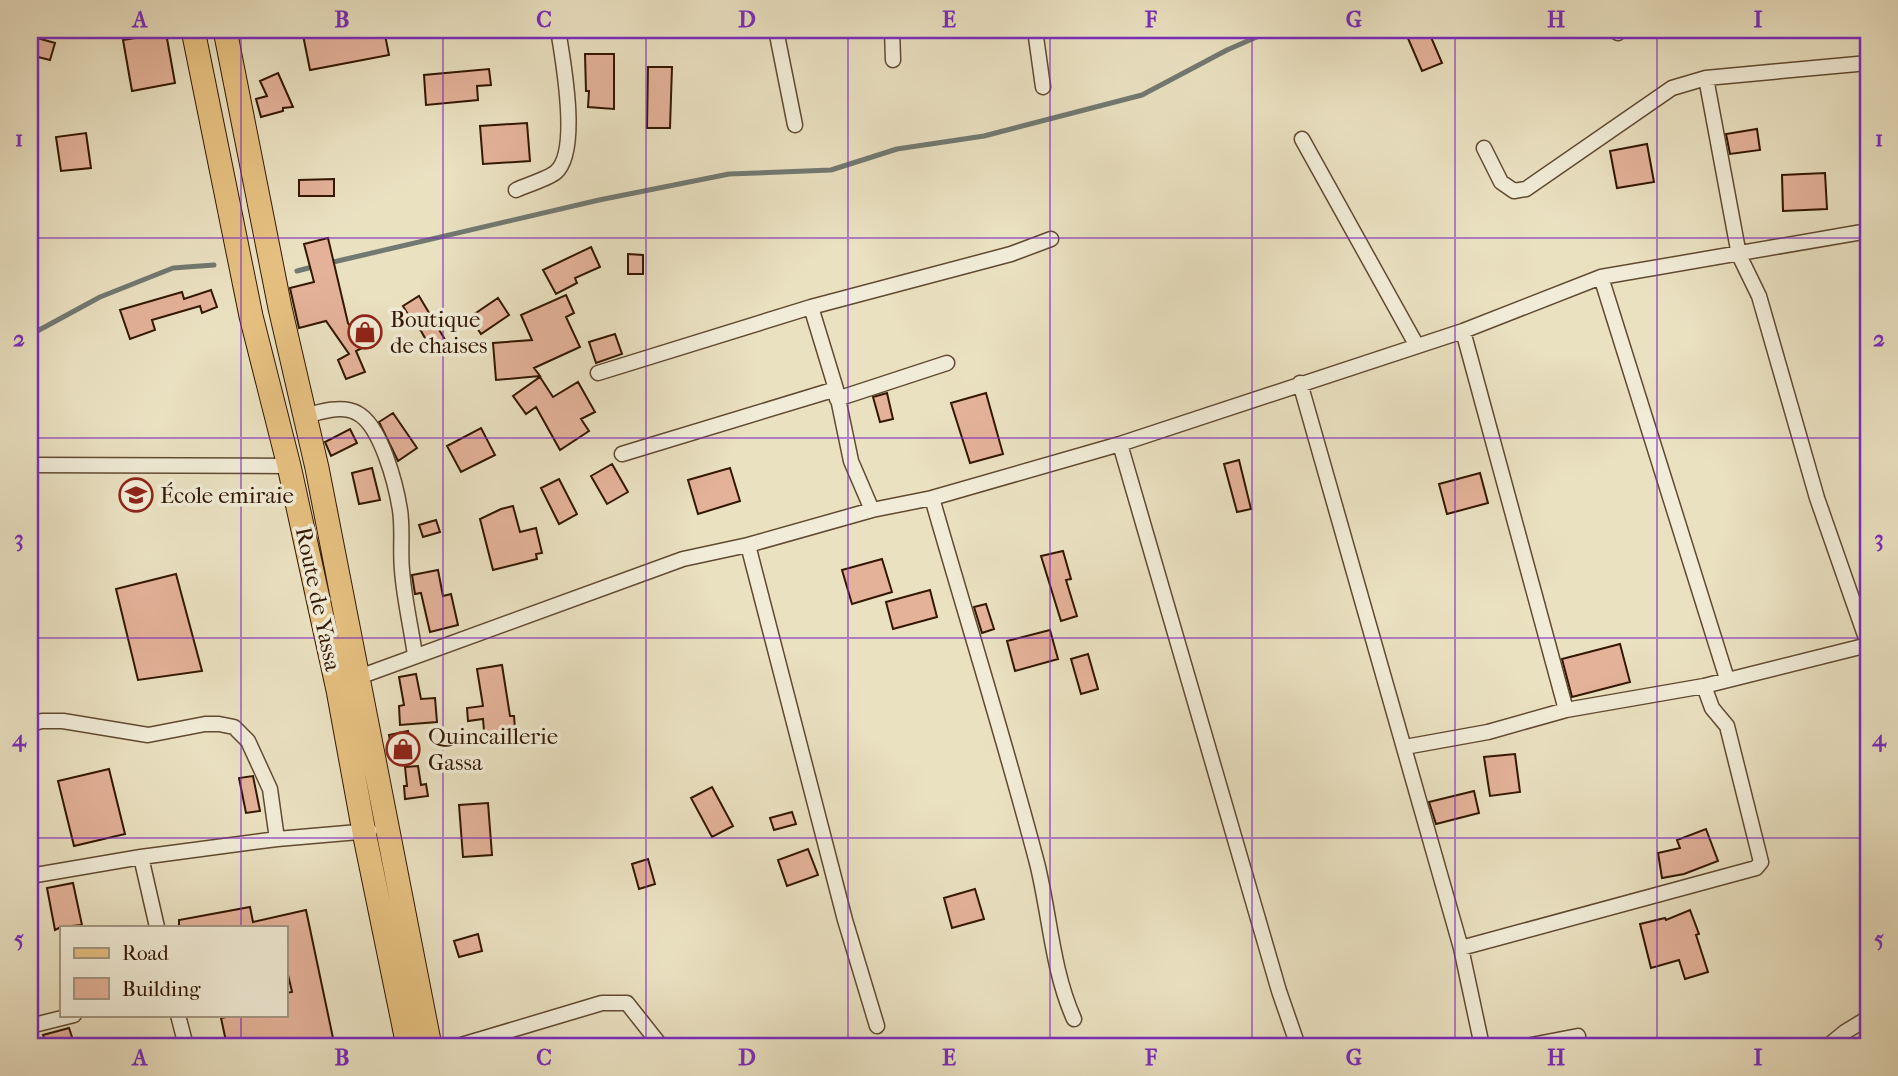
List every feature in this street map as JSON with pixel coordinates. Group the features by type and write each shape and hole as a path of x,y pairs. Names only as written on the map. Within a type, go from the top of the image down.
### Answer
{"main road":[{"name":"Route de Yassa","path":"193,30 251,316 289,466 338,690 408,1046"},
{"name":"Route de Yassa","path":"229,31 280,308 317,468 430,1046"}],"street":[{"path":"516,190 555,173 566,155 567,86 558,30"},
{"path":"776,30 795,125"},
{"path":"892,30 893,60"},
{"path":"1035,30 1043,87"},
{"path":"1483,148 1501,182 1514,191 1526,189 1672,88 1706,78 1868,63"},
{"path":"1405,747 1488,732 1566,710 1704,686 1868,644 1817,498 1759,296 1739,255 1706,78"},
{"path":"1302,139 1417,346"},
{"path":"359,677 683,559 748,545 872,510 932,499 1120,444 1463,331 1601,277 1868,231"},
{"path":"598,373 811,307 1011,254 1051,239"},
{"path":"1601,277 1727,679"},
{"path":"811,307 837,394 851,461 872,510"},
{"path":"1463,331 1566,710"},
{"path":"622,454 947,363"},
{"path":"1300,383 1461,948 1482,1046"},
{"path":"305,417 316,412 356,412 374,430 390,467 400,510 402,571 415,655"},
{"path":"1120,444 1279,991 1298,1046"},
{"path":"30,465 289,466"},
{"path":"932,499 1037,866 1056,961 1066,1001 1074,1019"},
{"path":"748,545 842,907 877,1026"},
{"path":"1461,948 1756,868 1761,862 1727,726 1712,708 1704,686"},
{"path":"30,724 63,721 148,735 205,724 234,727 248,741 270,789 277,839"},
{"path":"30,876 141,857 388,828"},
{"path":"141,857 157,926"},
{"path":"458,1046 602,1003 627,1003 661,1046"},
{"path":"30,1026 70,1016"},
{"path":"178,1016 186,1046"},
{"path":"1828,1046 1868,1018"},
{"path":"1527,1046 1578,1036"}],"building":[{"path":"302,30 384,30 389,55 310,70"},
{"path":"1428,30 1442,63 1422,71 1407,36"},
{"path":"166,33 175,83 132,91 123,40"},
{"path":"30,36 55,43 50,60 30,55"},
{"path":"585,54 614,54 614,109 588,107"},
{"path":"648,67 672,67 670,128 647,128"},
{"path":"489,69 491,85 477,86 478,100 426,105 424,75"},
{"path":"278,73 293,107 261,117 256,99 267,96 260,81"},
{"path":"527,123 530,161 483,164 480,126"},
{"path":"1757,129 1760,150 1730,154 1726,134"},
{"path":"86,133 91,168 61,171 56,137"},
{"path":"1647,144 1654,182 1617,188 1610,151"},
{"path":"1825,173 1827,209 1783,211 1782,175"},
{"path":"334,179 334,196 299,196 299,180"},
{"path":"328,238 348,323 364,347 356,351 365,372 346,379 338,360 349,354 326,321 299,328 290,288 314,282 304,244"},
{"path":"591,247 600,267 575,278 577,283 556,294 543,270"},
{"path":"628,254 643,255 643,274 628,274"},
{"path":"211,290 217,307 202,313 200,306 152,320 155,330 130,339 120,310 182,292 184,299"},
{"path":"566,295 574,313 566,317 580,347 534,368 540,376 496,380 493,343 532,340 521,315"},
{"path":"419,296 447,343 433,352 403,306"},
{"path":"498,298 509,315 481,334 470,317"},
{"path":"615,334 622,354 596,363 589,342"},
{"path":"540,377 553,397 578,382 595,412 581,419 589,431 560,450 536,407 526,414 513,396"},
{"path":"887,393 893,419 880,422 873,397"},
{"path":"986,393 1003,454 970,463 951,403"},
{"path":"393,413 417,448 398,461 379,422"},
{"path":"481,428 495,455 461,472 447,446"},
{"path":"350,429 357,443 331,456 325,442"},
{"path":"1239,460 1251,509 1237,512 1224,464"},
{"path":"612,464 628,492 607,504 591,476"},
{"path":"372,468 380,500 359,504 352,473"},
{"path":"730,468 740,501 698,514 688,480"},
{"path":"1480,473 1488,503 1447,514 1439,484"},
{"path":"559,479 577,514 559,524 541,488"},
{"path":"513,506 520,532 536,528 542,553 536,554 537,559 493,570 480,519"},
{"path":"436,520 440,532 423,537 419,525"},
{"path":"1063,551 1071,579 1066,580 1077,616 1061,621 1041,556"},
{"path":"882,559 892,592 852,604 842,570"},
{"path":"438,570 443,596 451,594 458,625 430,632 421,593 415,594 412,575"},
{"path":"176,574 202,671 138,680 116,589"},
{"path":"930,590 937,617 893,629 886,602"},
{"path":"986,604 994,629 982,633 974,607"},
{"path":"1050,630 1058,659 1015,671 1007,641"},
{"path":"1620,644 1630,682 1572,697 1562,659"},
{"path":"1088,654 1098,689 1081,694 1071,659"},
{"path":"502,665 510,716 514,716 516,741 485,743 483,719 468,721 467,708 483,706 477,669"},
{"path":"416,674 421,699 435,698 437,722 400,725 399,706 404,705 399,677"},
{"path":"408,731 413,758 394,761 389,735"},
{"path":"1515,754 1520,792 1490,796 1484,757"},
{"path":"418,766 421,785 426,784 428,796 405,799 405,767"},
{"path":"109,769 125,834 74,846 58,781"},
{"path":"253,776 260,811 246,813 239,778"},
{"path":"712,787 733,826 712,837 691,798"},
{"path":"1474,791 1479,813 1436,824 1429,802"},
{"path":"488,803 492,855 463,857 459,805"},
{"path":"792,812 796,824 774,830 770,818"},
{"path":"1706,829 1718,861 1684,874 1662,878 1658,853 1680,848 1677,840"},
{"path":"808,849 818,875 787,886 778,860"},
{"path":"648,859 655,884 639,889 632,864"},
{"path":"73,883 82,925 60,926 55,930 47,888"},
{"path":"975,889 984,919 952,928 944,898"},
{"path":"250,907 253,922 306,910 333,1038 294,1046 227,1046 221,1018 287,1016 287,993 292,992 287,971 287,926 179,926 179,920"},
{"path":"1690,910 1708,972 1685,979 1679,960 1651,968 1640,924 1665,918 1666,920"},
{"path":"478,934 482,951 459,957 454,941"},
{"path":"69,1028 75,1046 47,1046 43,1035"}],"waterway":[{"path":"329,263 599,200 729,174 831,170 897,149 984,136 1142,95 1227,50 1268,32 1334,30"},
{"path":"30,335 100,297 173,268 214,265"},
{"path":"297,271 316,266"}],"place":[{"name":"Boutique de chaises","path":"365,332"},
{"name":"École emiraie","path":"136,495"},
{"name":"Quincaillerie Gassa","path":"403,749"}]}
